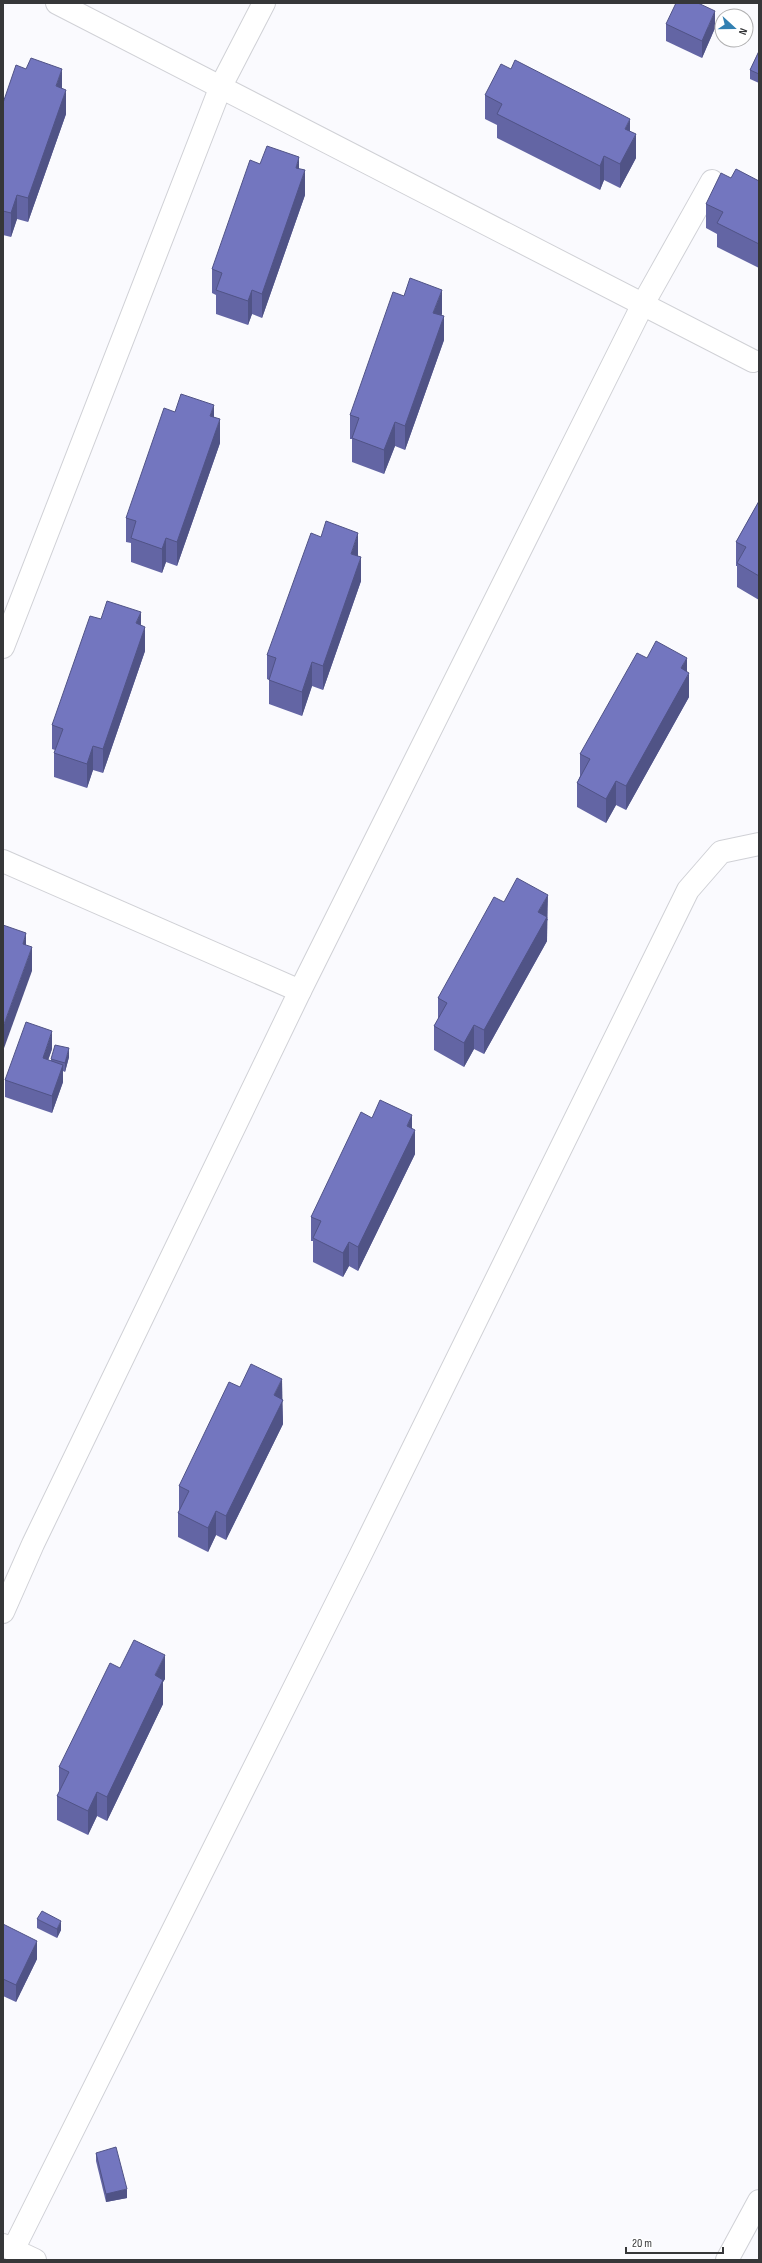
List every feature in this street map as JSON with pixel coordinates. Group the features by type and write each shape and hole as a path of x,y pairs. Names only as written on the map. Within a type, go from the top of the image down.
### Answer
{"street":[{"path":"57,3 221,86 753,361"},
{"path":"3,646 221,86 264,3"},
{"path":"3,1612 37,1537 300,991 644,304 712,181"},
{"path":"35,2260 8,2247 361,1554 688,890 721,852 759,844"},
{"path":"3,861 300,991"},
{"path":"727,2260 759,2201"}],"building":[{"path":"676,3 698,3 714,11 702,41 666,24"},
{"path":"759,51 759,74 750,70"},
{"path":"31,58 62,69 56,86 66,90 28,198 17,195 11,213 3,211 3,103 16,65 26,69"},
{"path":"515,60 630,119 625,129 636,134 620,164 604,156 600,166 497,114 502,104 485,95 501,64 511,69"},
{"path":"267,146 299,157 296,168 305,170 262,294 252,290 248,301 216,290 222,273 212,269 250,160 260,164"},
{"path":"736,169 759,181 759,244 717,223 723,212 706,204 721,173 731,178"},
{"path":"410,278 442,290 433,313 444,316 405,426 395,422 384,450 352,438 359,418 350,415 393,292 404,296"},
{"path":"181,394 214,405 210,416 220,419 177,542 166,538 162,549 131,538 136,521 126,518 164,408 175,412"},
{"path":"759,501 759,576 737,563 746,547 736,542"},
{"path":"326,521 358,533 351,554 361,557 323,666 312,662 302,692 269,680 276,658 267,655 311,533 321,537"},
{"path":"107,601 141,612 136,623 145,627 103,749 93,746 87,764 54,753 63,729 52,725 90,616 101,619"},
{"path":"656,641 687,658 681,668 689,673 626,786 616,781 606,799 577,783 590,759 580,754 637,653 647,658"},
{"path":"517,878 548,895 538,912 547,917 484,1030 474,1025 464,1043 434,1026 447,1003 438,998 494,897 504,902"},
{"path":"3,925 26,933 23,944 32,947 3,1027"},
{"path":"26,1022 52,1031 43,1058 63,1065 52,1096 5,1080"},
{"path":"55,1045 69,1048 65,1063 51,1059"},
{"path":"380,1100 412,1115 407,1126 415,1130 358,1247 349,1242 343,1253 313,1238 321,1221 311,1217 361,1112 372,1118"},
{"path":"251,1364 282,1379 274,1395 283,1400 226,1516 216,1511 208,1528 178,1513 189,1491 179,1486 229,1382 240,1387"},
{"path":"134,1640 165,1655 155,1675 163,1680 107,1797 97,1792 88,1811 57,1796 69,1772 59,1767 110,1663 120,1668"},
{"path":"42,1911 61,1921 57,1929 37,1919"},
{"path":"3,1924 37,1941 16,1985 3,1979"},
{"path":"116,2147 127,2189 106,2194 96,2153"}]}
